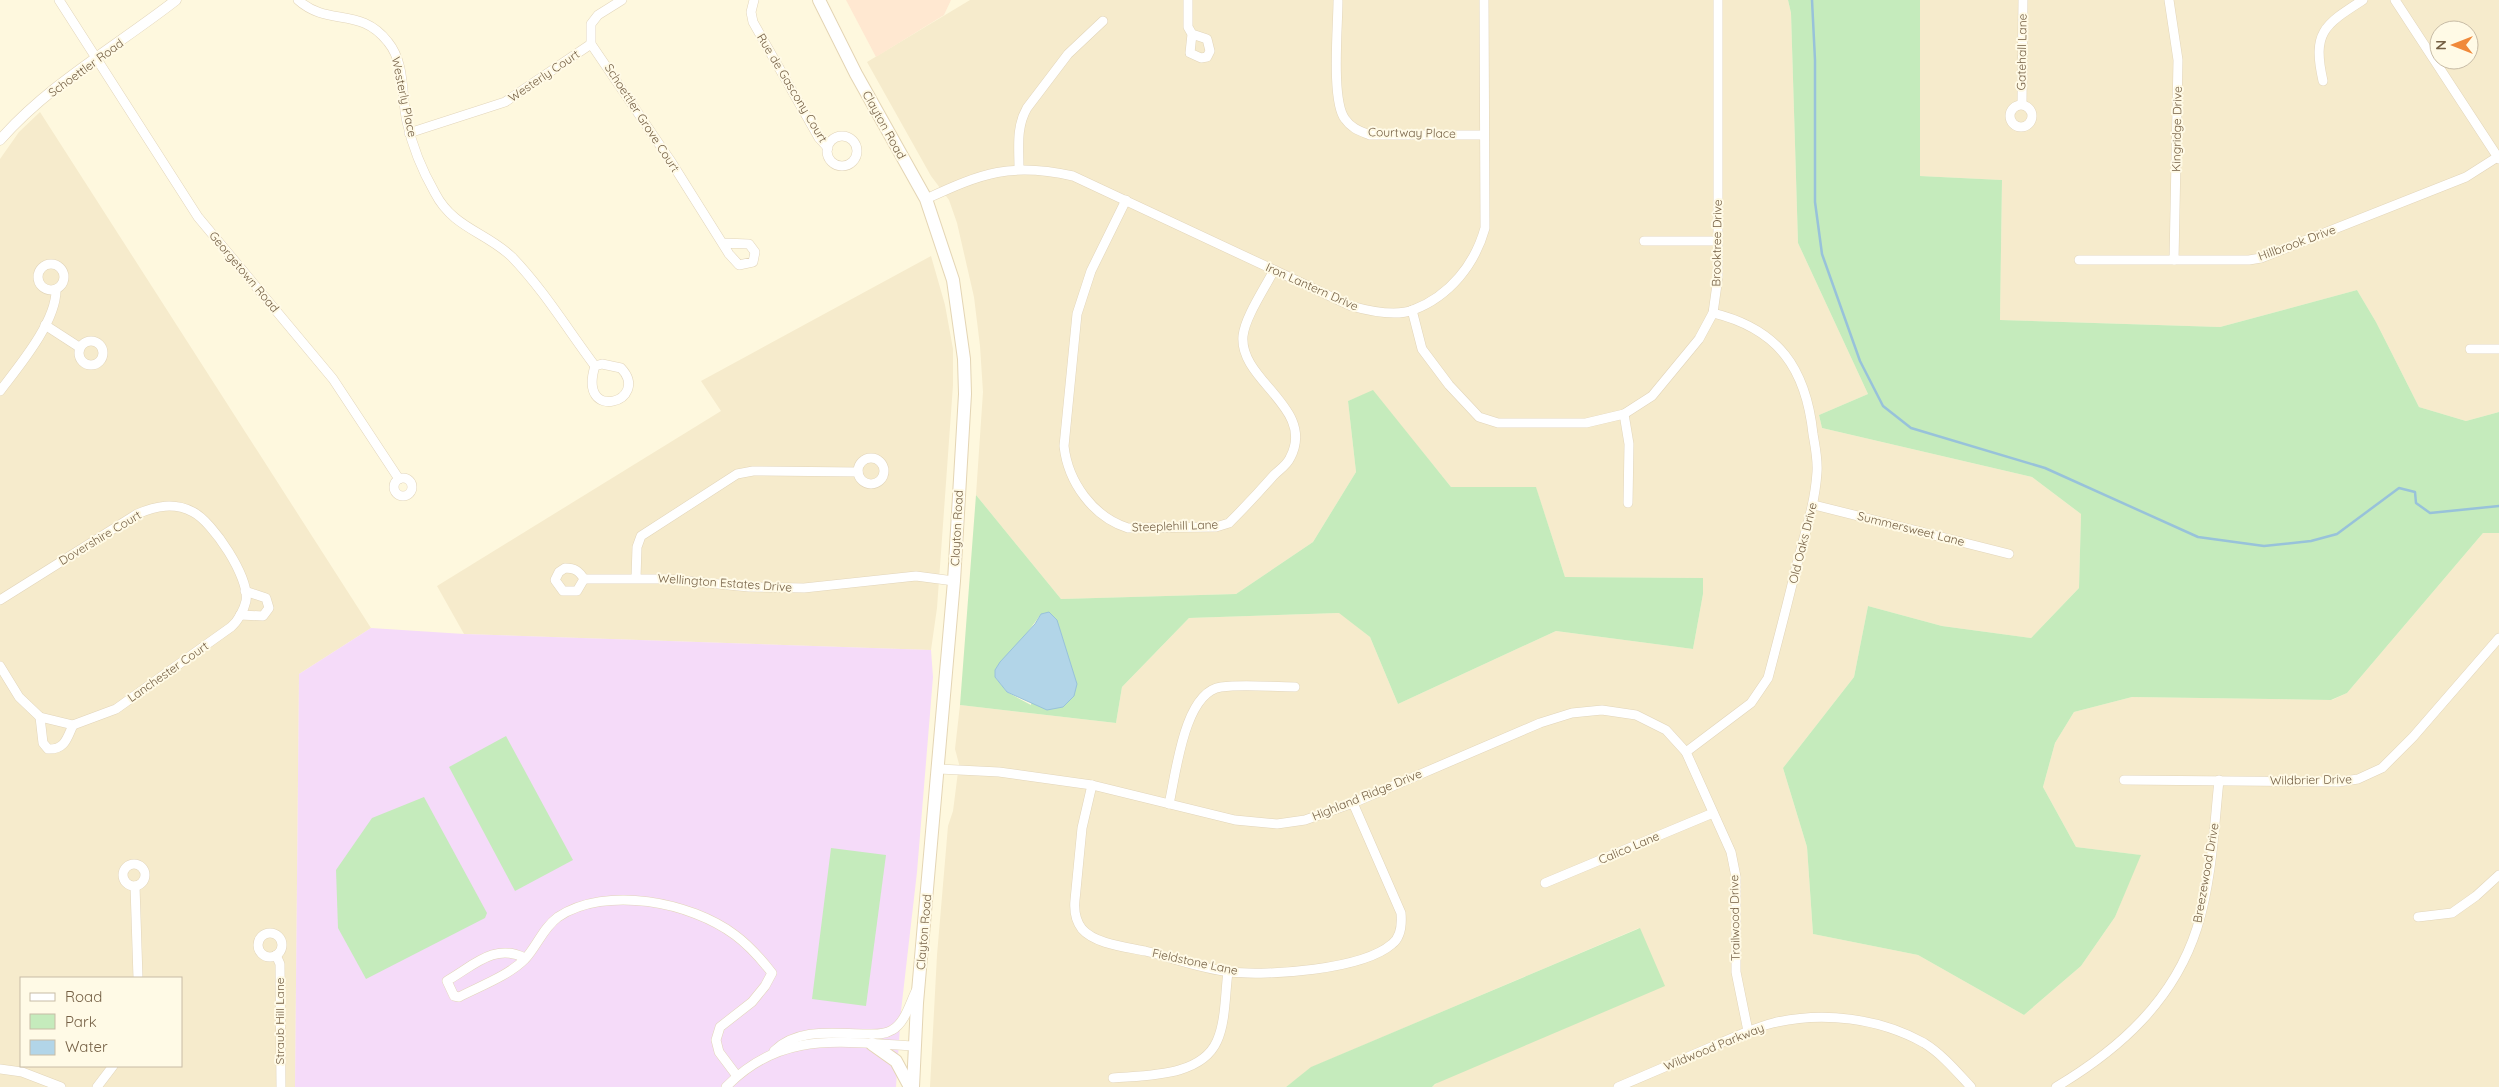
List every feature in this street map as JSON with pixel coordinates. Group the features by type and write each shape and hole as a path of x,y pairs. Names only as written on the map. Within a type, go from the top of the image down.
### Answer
{"main road":[{"name":"Clayton Road","path":"819,0 856,74 926,199 953,280 964,358 965,394 954,581 911,1087"},
{"path":"872,1044 896,1061 911,1087"}],"street":[{"name":"Georgetown Road","path":"59,0 198,217 328,373 399,479"},
{"name":"Schoettler Road","path":"0,140 29,111 176,0"},
{"name":"Westerly Place","path":"298,0 316,12 360,20 376,30 389,43 400,66 409,133 434,192 444,208 456,220 496,244 518,263 595,366"},
{"path":"591,44 591,24 598,15 622,0"},
{"name":"Rue de Gascony Court","path":"754,0 751,12 753,22 820,138 828,148"},
{"path":"1188,0 1188,27 1192,34"},
{"name":"Iron Lantern Drive","path":"926,199 992,172 1019,169 1046,170 1073,176 1351,306 1373,312 1412,310 1438,296 1460,277 1480,247 1485,228 1484,0"},
{"name":"Brooktree Drive","path":"1412,310 1422,349 1454,391 1479,417 1498,422 1586,423 1624,414 1652,396 1698,339 1713,313 1718,277 1718,0"},
{"name":"Gatehall Lane","path":"2022,104 2023,0"},
{"name":"Kingridge Drive","path":"2169,0 2178,60 2174,260"},
{"path":"2323,81 2319,61 2322,34 2332,20 2363,0"},
{"path":"2395,0 2499,157"},
{"name":"Courtway Place","path":"1338,1 1338,101 1344,118 1354,129 1370,135 1484,135"},
{"path":"1019,169 1019,130 1027,108 1068,54 1103,20"},
{"name":"Westerly Court","path":"409,133 505,102 591,44"},
{"name":"Schoettler Grove Court","path":"591,44 724,243"},
{"name":"Hillbrook Drive","path":"2079,260 2249,260 2271,255 2466,177 2499,157"},
{"name":"Steeplehill Lane","path":"1126,200 1091,271 1077,314 1064,446 1067,464 1076,484 1097,511 1116,524 1128,528 1216,527 1230,523 1290,458 1294,440 1293,424 1286,409 1250,365 1243,337 1246,325 1274,270"},
{"path":"1644,241 1718,241"},
{"path":"0,391 45,325 56,300 56,289"},
{"name":"Old Oaks Drive","path":"1686,752 1751,703 1768,678 1814,505 1817,469 1811,415 1795,369 1789,359 1768,336 1730,317 1713,313"},
{"path":"45,325 79,347"},
{"path":"2470,349 2499,349"},
{"path":"616,365 626,373 629,385 623,397 612,402 606,402 596,396 591,385 595,366 616,365"},
{"path":"1624,414 1629,444 1628,503"},
{"path":"636,578 637,547 641,536 737,474 752,471 858,472"},
{"name":"Summersweet Lane","path":"1814,505 2009,554"},
{"name":"Dovershire Court","path":"0,600 137,514 160,506 176,506 193,512 207,523 224,544 239,572 245,595"},
{"name":"Wellington Estates Drive","path":"584,579 668,579 749,588 804,588 916,576 954,581"},
{"path":"240,615 263,616 269,608 266,598 245,595"},
{"name":"Lanchester Court","path":"73,725 116,709 231,627 240,615 245,595"},
{"name":"Wildbrier Drive","path":"2124,780 2338,782 2358,779 2382,768 2412,738 2499,638"},
{"path":"0,666 20,697 40,717 73,725 63,746 56,749 48,749 42,743 40,717"},
{"path":"1169,804 1188,722 1197,702 1220,687 1295,687"},
{"name":"Highland Ridge Drive","path":"939,769 999,772 1092,785 1235,820 1276,824 1305,820 1353,803 1540,723 1572,713 1602,710 1636,715 1666,730 1686,752"},
{"name":"Trailwood Drive","path":"1686,752 1731,852 1736,877 1736,972 1748,1032"},
{"name":"Breezewood Drive","path":"2056,1087 2116,1047 2142,1022 2163,995 2183,960 2197,928 2206,890 2219,780"},
{"name":"Fieldstone Lane","path":"1092,785 1082,828 1074,911 1082,929 1089,935 1110,943 1228,972 1268,974 1317,969 1350,962 1380,952 1397,939 1401,931 1401,913 1353,803"},
{"name":"Calico Lane","path":"1545,883 1713,814"},
{"path":"2418,917 2452,913 2476,896 2499,875"},
{"path":"135,886 138,977"},
{"path":"525,958 506,951 495,953 447,981 448,985 454,996 459,997 510,970 525,958 537,939 557,918 584,904 635,900 667,904 704,917 734,934 757,954 772,973 765,986 752,1002 720,1027 716,1040 719,1052 737,1076"},
{"name":"Straub Hill Lane","path":"276,955 280,964 281,1087"},
{"path":"1113,1078 1170,1072 1184,1068 1203,1058 1217,1041 1228,972"},
{"path":"726,1087 737,1076 770,1055 786,1040 827,1033 881,1034 892,1030 900,1024 919,984"},
{"name":"Wildwood Parkway","path":"1618,1087 1772,1023 1804,1018 1854,1019 1877,1024 1925,1044 1946,1061 1971,1087"},
{"path":"770,1055 797,1045 836,1041 914,1046"},
{"path":"98,1087 112,1067"},
{"path":"0,1069 22,1072 60,1087"}],"shaded area":[{"path":"846,0 951,0 944,15 876,57"},
{"path":"970,0 1788,0 1791,13 1798,243 1868,394 1819,415 1822,428 2032,477 2081,514 2079,588 2031,638 1942,626 1868,606 1854,677 1783,768 1807,847 1813,934 1918,955 2024,1015 2081,966 2115,917 2140,855 2076,847 2043,787 2055,743 2074,712 2132,697 2332,700 2347,693 2483,533 2499,533 2499,1087 1432,1087 1639,928 1312,1067 1286,1087 930,1087 937,955 948,826 953,811 959,764 955,749 960,705 1116,723 1122,687 1189,618 1340,613 1370,637 1398,704 1556,631 1693,649 1703,594 1703,578 1565,577 1536,488 1451,487 1373,391 1348,401 1356,472 1313,542 1236,594 1061,599 976,495 983,392 980,346 974,297 957,223 949,200 931,176 867,62"},
{"path":"1920,0 2499,0 2499,412 2466,421 2419,407 2376,322 2357,290 2220,327 2000,320 2002,180 1920,176"},
{"path":"40,112 371,628 299,674 295,1087 0,1087 0,159 19,132"},
{"path":"931,256 945,305 953,349 953,385 937,608 931,650 464,634 437,586 721,411 701,381"},
{"path":"371,628 464,634 931,650 933,677 917,872 901,1011 896,1087 295,1087 299,674"}],"green space":[{"path":"1788,0 1920,0 1920,176 2002,180 2000,320 2220,327 2357,290 2376,322 2419,407 2466,421 2499,412 2499,533 2483,533 2347,693 2331,700 2132,697 2074,712 2055,743 2043,787 2076,847 2141,855 2115,917 2081,966 2024,1015 1918,955 1813,934 1807,847 1783,768 1854,677 1868,606 1942,626 2031,638 2079,588 2081,514 2032,477 1822,428 1819,415 1868,394 1798,243 1791,13"},
{"path":"1373,390 1451,487 1536,487 1565,577 1703,578 1703,594 1693,649 1556,631 1398,704 1370,637 1339,613 1189,618 1122,687 1116,723 960,705 976,495 1061,599 1236,594 1313,542 1356,472 1348,401","holes":["1041,614 1031,705 1007,692 995,677"]},
{"path":"506,736 573,860 515,891 449,767"},
{"path":"424,797 487,913 485,918 366,979 338,928 336,870 372,818"},
{"path":"831,848 886,855 866,1006 812,999"},
{"path":"1640,928 1665,986 1435,1084 1432,1087 1286,1087 1311,1067"}],"water":[{"path":"1049,612 1057,620 1077,684 1074,696 1063,707 1047,710 1007,692 995,677 995,670 1035,624 1041,614"}],"waterway":[{"path":"1812,0 1815,60 1815,202 1822,254 1860,361 1883,406 1911,428 2045,468 2198,537 2264,546 2311,541 2337,534 2399,488 2415,492 2416,503 2430,513 2499,506"}]}
